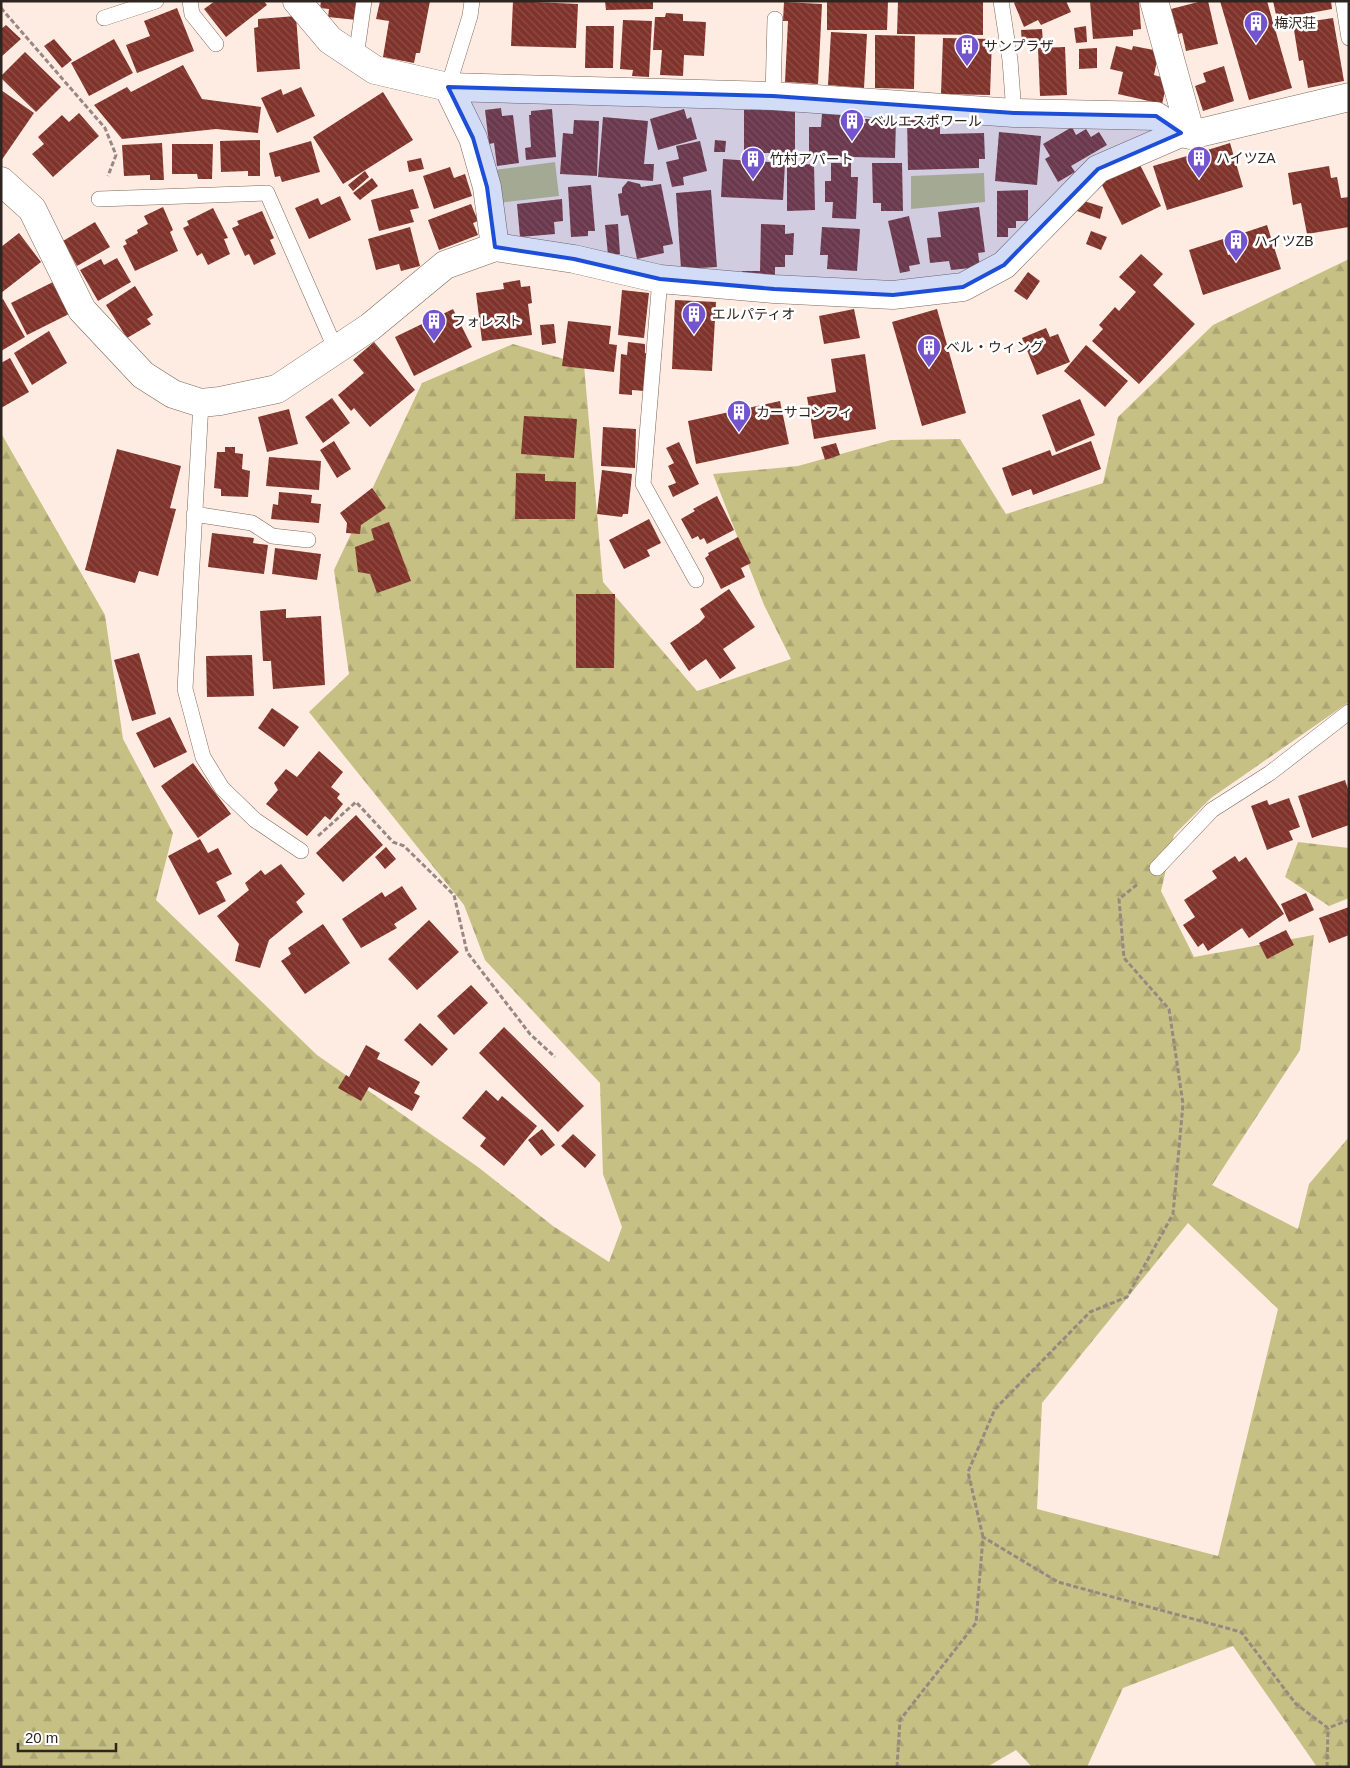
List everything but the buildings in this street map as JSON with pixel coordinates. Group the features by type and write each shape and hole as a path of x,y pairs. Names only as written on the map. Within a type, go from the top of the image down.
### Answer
{"street":[{"path":"297,1 330,40 375,70 448,87 773,96 1014,112 1156,116 1186,134"},
{"path":"1154,1 1186,134"},
{"path":"448,87 473,138 487,187 495,247"},
{"path":"1,181 32,209 82,310 143,375 173,394 200,403 220,401 277,389 370,327 445,265 495,247 574,259 660,279 774,289 893,295 963,288 1004,265 1098,169 1186,134 1349,97"}],"lane":[{"path":"104,18 156,1"},
{"path":"190,1 192,14 216,44"},
{"path":"356,57 364,1"},
{"path":"448,87 470,16 472,1"},
{"path":"1001,1 1010,60 1014,112"},
{"path":"1342,1 1349,38"},
{"path":"773,96 775,19"},
{"path":"99,199 267,193 336,350"},
{"path":"660,279 644,484 696,580"},
{"path":"200,403 184,688 203,757 222,788 254,820 301,851"},
{"path":"194,514 252,523 272,536 308,540"},
{"path":"1157,868 1212,810 1270,773 1349,712"}],"path":[{"path":"1,8 105,128 116,155 99,199"},
{"path":"301,851 356,802 393,842 404,846 454,895 467,952 530,1034 555,1057"},
{"path":"897,1767 900,1720 976,1623 983,1537 968,1472 995,1409 1090,1312 1127,1297 1174,1214 1183,1104 1169,1009 1124,958 1119,899 1157,868"},
{"path":"983,1537 1058,1582 1241,1632 1296,1704 1328,1728"},
{"path":"1328,1728 1349,1720"},
{"path":"1327,1767 1328,1728"}],"highlighted area":[{"path":"448,87 773,96 1014,113 1156,116 1181,133 1098,169 1004,265 963,287 893,295 774,289 660,279 574,259 495,247 487,187 473,138"}],"green space":[{"path":"555,162 559,196 498,203 494,170"},
{"path":"984,173 985,202 911,209 911,176"},
{"path":"1349,259 1349,702 1211,798 1174,835 1161,891 1194,957 1314,935 1300,1050 1212,1185 1298,1229 1309,1184 1349,1137 1349,1767 1317,1767 1233,1646 1123,1688 1087,1767 1032,1767 1016,1750 987,1767 1,1767 1,433 105,615 123,739 173,833 156,900 317,1055 478,1167 553,1226 609,1262 622,1227 603,1174 600,1083 485,960 464,905 309,712 349,674 334,570 422,383 513,344 584,365 603,582 697,691 791,659 764,605 713,474 798,466 891,440 960,439 1006,514 1103,483 1118,417 1213,325","holes":["1188,1223 1278,1309 1218,1556 1037,1509 1042,1403"]},
{"path":"1298,842 1349,848 1349,898 1329,906 1285,877"}],"place":[{"name":"梅沢荘","path":"1256,44"},
{"name":"サンプラザ","path":"967,67"},
{"name":"ベルエスポワール","path":"852,142"},
{"name":"ハイツZA","path":"1199,179"},
{"name":"竹村アパート","path":"753,180"},
{"name":"ハイツZB","path":"1236,262"},
{"name":"エルパティオ","path":"694,335"},
{"name":"フォレスト","path":"434,342"},
{"name":"ベル・ウィング","path":"929,368"},
{"name":"カーサコンフィ","path":"739,433"}]}
